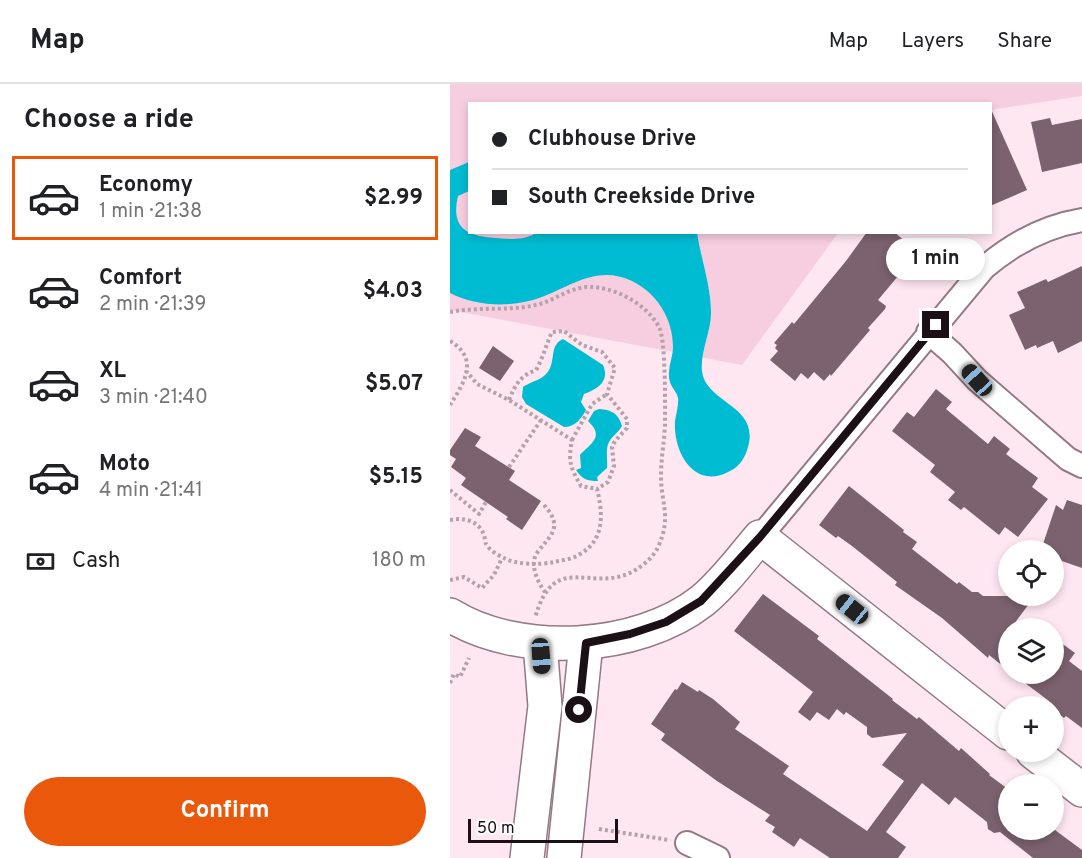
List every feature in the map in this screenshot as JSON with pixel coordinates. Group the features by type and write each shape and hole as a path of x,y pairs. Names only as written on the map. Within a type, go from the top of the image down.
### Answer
{"street":[{"path":"450,615 462,622 498,635 537,633 586,643 630,634 666,622 701,601 760,537 984,268 994,259 1036,234 1082,220"},
{"path":"928,333 952,353 977,380 1068,459 1082,466"},
{"path":"760,537 998,726"},
{"path":"527,858 545,706 537,633"},
{"path":"564,858 586,643"},
{"path":"1046,762 1082,790"},
{"path":"687,843 718,858"}],"path":[{"path":"450,312 468,308 517,308 541,304 585,287 606,288 628,297 647,312 660,328 665,405 661,477 666,514 664,533 657,550 645,564 629,574 611,579 571,577 558,580 540,598 537,633"},
{"path":"509,400 514,386 523,375 536,370 552,332 564,331 582,345 602,352 615,368 607,394 592,404 573,440 569,458 572,471 581,486 597,489 608,482 614,466 612,447 627,428 627,419 607,394"},
{"path":"450,341 463,353 467,362 465,382 450,405"},
{"path":"467,372 477,384 509,400 573,440"},
{"path":"509,467 541,420"},
{"path":"450,520 467,519 474,523 481,529 486,545 502,558 545,564 580,555 598,536 602,523 602,510 597,489"},
{"path":"450,490 479,514"},
{"path":"474,523 486,502"},
{"path":"544,505 553,519 554,527 547,542 535,555 533,564 539,586 545,592"},
{"path":"450,579 464,577 482,588 494,575 502,558"},
{"path":"450,684 454,674 460,677 469,658"},
{"path":"599,829 687,843"}],"shaded area":[{"path":"450,84 1082,84 1082,96 992,110 992,102 468,102 468,234 837,234 742,365 450,310"}],"water":[{"path":"468,162 468,191 458,196 456,207 459,224 468,234 512,239 534,234 697,234 711,303 702,371 705,382 740,413 750,433 747,451 737,467 717,476 706,476 696,472 682,456 675,433 678,398 669,377 673,347 670,327 662,308 641,286 620,277 597,276 575,282 531,301 507,304 472,301 450,293 450,170"},
{"path":"563,339 603,365 605,371 601,384 584,394 581,402 586,410 580,419 571,426 564,427 526,404 522,397 523,387 548,372 554,348"},
{"path":"599,409 614,413 622,426 608,445 607,468 597,477 598,481 594,481 583,477 576,470 581,468 580,455 596,436 588,421 594,411"}],"building":[{"path":"992,111 1027,190 992,205"},
{"path":"1050,118 1052,125 1082,119 1082,163 1042,172 1031,122"},
{"path":"866,234 896,234 928,260 925,264 927,265 915,279 904,269 878,300 886,306 885,309 831,376 830,374 824,381 814,372 808,379 801,373 795,381 770,360 778,351 774,343 792,322 794,324"},
{"path":"1082,266 1082,341 1058,353 1053,341 1025,350 1009,315 1025,308 1017,292 1046,279 1048,282"},
{"path":"493,346 514,361 500,381 479,368"},
{"path":"936,389 952,402 946,409 988,444 994,436 1010,449 1006,454 1038,478 1032,487 1048,499 1018,537 1005,527 999,535 964,507 961,510 948,500 955,492 930,472 935,465 892,431 907,412 914,417"},
{"path":"465,428 481,437 475,446 515,471 509,480 541,501 522,530 506,519 508,517 461,485 466,478 451,467 456,459 450,455 450,450"},
{"path":"849,486 904,530 903,532 917,542 912,549 957,584 959,582 972,592 978,592 983,596 998,596 998,606 1028,606 1018,618 998,618 998,662 989,655 988,658 942,618 895,585 897,582 852,546 838,536 836,538 819,525"},
{"path":"1067,500 1082,505 1082,568 1064,562 1064,540 1044,540 1056,505 1063,510"},
{"path":"763,594 819,636 817,639 892,700 917,719 919,717 959,751 961,748 998,782 998,832 994,833 988,829 987,822 955,797 949,805 922,783 886,832 906,847 898,858 830,858 800,838 794,847 772,832 775,827 765,821 770,815 717,781 661,740 665,734 651,724 682,682 713,699 740,722 735,729 789,766 783,774 867,831 904,781 882,765 907,733 872,738 867,734 867,727 846,712 844,715 837,709 829,720 817,712 810,721 798,712 813,692 734,631"},
{"path":"1064,645 1075,653 1069,661 1082,671 1082,728 1066,716 1064,718 1064,696 1042,696 1026,684 1064,684"},
{"path":"1064,837 1082,850 1082,858 1033,858 1010,840 1064,840"}],"route":[{"path":"579,710 586,643 630,634 666,622 701,601 723,580 760,537 936,325"}]}
